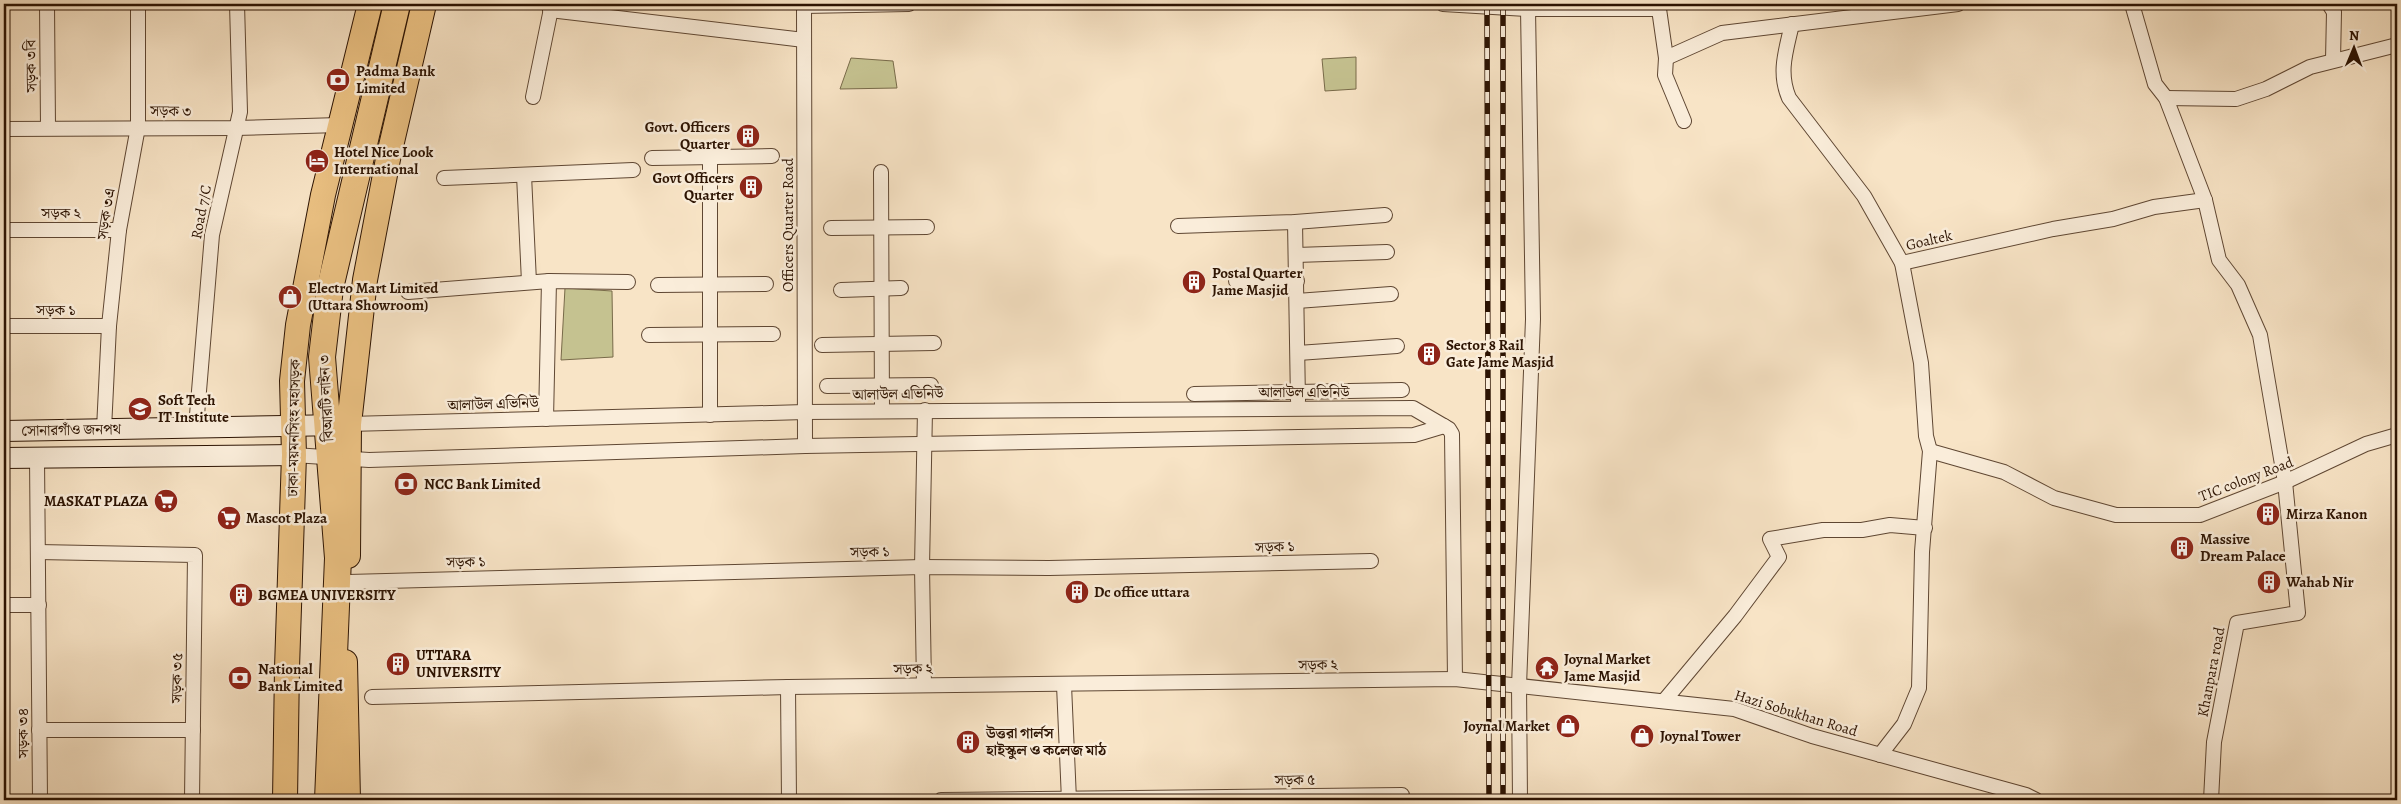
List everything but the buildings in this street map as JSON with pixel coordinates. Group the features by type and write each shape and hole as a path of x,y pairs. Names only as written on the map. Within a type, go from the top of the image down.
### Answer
{"highway":[{"name":"ঢাকা-ময়মনসিংহ মহাসড়ক","path":"285,800 287,658 294,456 292,381 305,280 338,125 370,4"},
{"name":"বিআরটি লাইন ৩","path":"328,800 338,558 337,425 322,357 330,288 397,4"},
{"path":"348,800 345,659 360,581 337,425 388,159 424,4"}],"main road":[{"name":"সোনারগাঁও জনপথ","path":"4,431 337,425"},
{"name":"সোনারগাঁও জনপথ","path":"4,458 294,456"}],"street":[{"name":"সড়ক ৩বি","path":"46,4 48,128"},
{"name":"সড়ক ৩এ","path":"104,429 109,326 119,230 138,127 138,4"},
{"name":"Road 7/C","path":"196,427 212,235 240,112 237,4"},
{"path":"804,5 909,4"},
{"path":"1443,4 1528,8 1658,9 1666,58 1665,75 1684,121"},
{"path":"1666,58 1722,33 1958,4"},
{"path":"2132,4 2155,84 2166,98 2205,200 2219,260 2238,285 2260,335 2285,482"},
{"path":"2329,4 2334,12 2333,60"},
{"name":"Officers Quarter Road","path":"804,5 805,446"},
{"path":"533,97 551,7 804,40"},
{"path":"1520,800 1519,686 1533,319 1528,8"},
{"name":"Goaltek","path":"1792,24 1783,65 1783,84 1789,98 1864,196 1902,263 2053,229 2120,217 2154,207 2205,200"},
{"path":"2166,98 2236,99 2266,89 2310,66 2397,45"},
{"name":"সড়ক ৩","path":"4,129 235,128 338,125"},
{"path":"652,158 772,156"},
{"path":"710,157 710,415"},
{"path":"444,178 633,170"},
{"path":"881,172 882,411"},
{"path":"524,175 529,282"},
{"path":"1178,226 1295,222 1385,215"},
{"path":"1295,222 1298,408"},
{"path":"831,228 927,227"},
{"name":"সড়ক ২","path":"4,230 119,230"},
{"path":"1296,255 1388,252"},
{"path":"1880,754 1904,724 1919,688 1922,552 1930,451 1926,436 1920,362 1902,263"},
{"path":"546,419 549,281"},
{"path":"408,292 549,281 628,282"},
{"path":"1236,281 1297,281"},
{"path":"658,285 766,284"},
{"path":"841,290 901,288"},
{"path":"1297,301 1391,294"},
{"name":"সড়ক ১","path":"4,326 109,326"},
{"path":"650,335 772,334"},
{"path":"822,345 934,343"},
{"path":"1298,353 1397,346"},
{"path":"827,386 931,385"},
{"path":"1194,394 1402,390"},
{"name":"আলাউল এভিনিউ","path":"337,425 925,410 1413,408 1444,426"},
{"path":"924,685 922,567 925,410"},
{"path":"294,456 369,460 805,446 1414,436 1444,426 1452,434 1453,444 1455,679"},
{"name":"TIC colony Road","path":"1930,451 2004,472 2054,498 2116,515 2200,514 2285,482 2366,444 2397,435"},
{"name":"সড়ক ৩৪","path":"37,458 40,800"},
{"name":"Khanpara road","path":"2211,800 2214,742 2236,623 2298,613 2285,482"},
{"path":"1664,701 1735,616 1779,557 1770,539 1823,530 1862,530 1890,525 1925,528"},
{"name":"সড়ক ৩৫","path":"38,552 195,555 192,800"},
{"name":"সড়ক ১","path":"360,581 922,567 1049,568 1371,561"},
{"path":"4,605 39,605"},
{"name":"Hazi Sobukhan Road","path":"1455,679 1734,709 1812,736 2026,795 2036,800"},
{"name":"সড়ক ২","path":"372,697 788,687 1455,679"},
{"path":"1064,685 1069,800"},
{"path":"788,687 789,800"},
{"path":"39,730 193,730"},
{"name":"সড়ক ৫","path":"941,800 1402,795"}],"shaded area":[{"path":"1356,57 1356,89 1325,91 1322,59"},
{"path":"851,58 893,61 897,88 840,89"},
{"path":"565,288 612,291 613,357 561,360"}],"railway":[{"path":"1487,4 1489,800"},
{"path":"1503,4 1503,800"}],"place":[{"name":"Padma Bank Limited","path":"338,80"},
{"name":"Govt. Officers Quarter","path":"748,136"},
{"name":"Hotel Nice Look International","path":"317,161"},
{"name":"Govt Officers Quarter","path":"751,187"},
{"name":"Postal Quarter Jame Masjid","path":"1194,282"},
{"name":"Electro Mart Limited (Uttara Showroom)","path":"290,297"},
{"name":"Sector 8 Rail Gate Jame Masjid","path":"1429,354"},
{"name":"Soft Tech IT Institute","path":"140,409"},
{"name":"NCC Bank Limited","path":"406,484"},
{"name":"MASKAT PLAZA","path":"166,501"},
{"name":"Mirza Kanon","path":"2268,514"},
{"name":"Mascot Plaza","path":"229,518"},
{"name":"Massive Dream Palace","path":"2182,548"},
{"name":"Wahab Nir","path":"2269,582"},
{"name":"Dc office uttara","path":"1077,592"},
{"name":"BGMEA UNIVERSITY","path":"241,595"},
{"name":"UTTARA UNIVERSITY","path":"398,664"},
{"name":"Joynal Market Jame Masjid","path":"1547,668"},
{"name":"National Bank Limited","path":"240,678"},
{"name":"Joynal Market","path":"1568,726"},
{"name":"Joynal Tower","path":"1642,736"},
{"name":"উত্তরা গার্লস হাইস্কুল ও কলেজ মাঠ","path":"968,742"}]}
